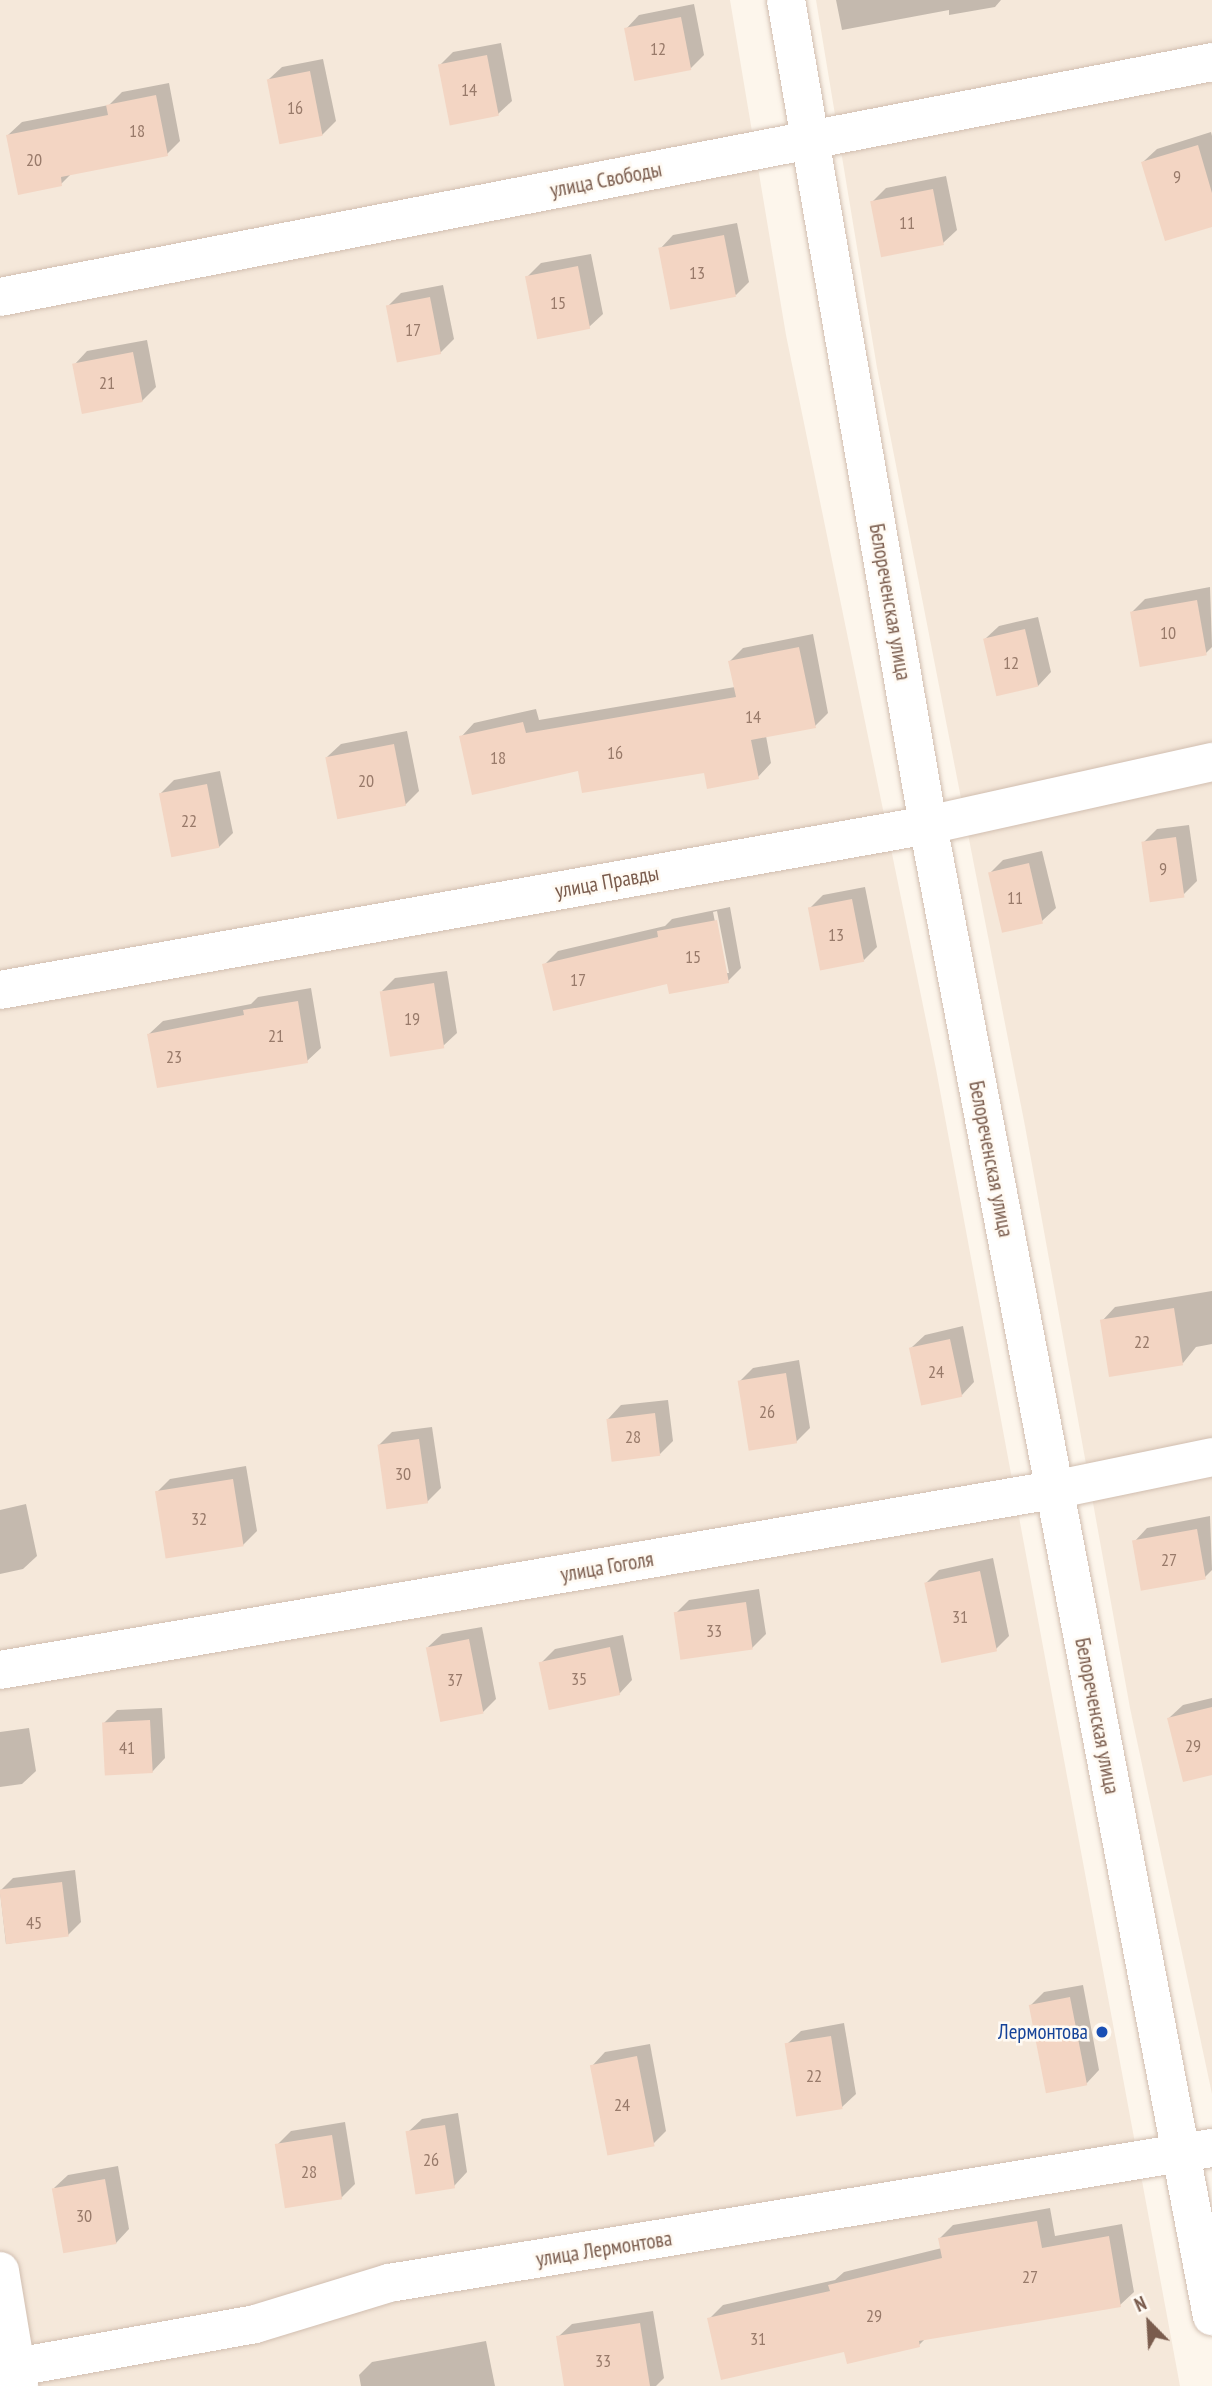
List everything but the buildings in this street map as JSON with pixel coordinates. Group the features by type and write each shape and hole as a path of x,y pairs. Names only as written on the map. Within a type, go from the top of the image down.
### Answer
{"street":[{"name":"Белореченская улица","path":"786,0 928,825 1053,1490 1197,2152 1212,2316"},
{"name":"улица Свободы","path":"0,297 1212,62"},
{"name":"улица Правды","path":"0,990 928,825 1212,762"},
{"name":"улица Гоголя","path":"0,1670 1053,1490 1212,1458"},
{"name":"улица Лермонтова","path":"12,2375 255,2324 389,2283 1197,2152"},
{"path":"0,2270 12,2375"}],"shaded area":[{"path":"0,0 730,0 786,335 936,1069 1180,2386 0,2386"},
{"path":"816,0 1212,0 1212,2094 1130,1708 1025,1126 877,368"}],"place":[{"name":"Лермонтова","path":"1102,2032"}]}
